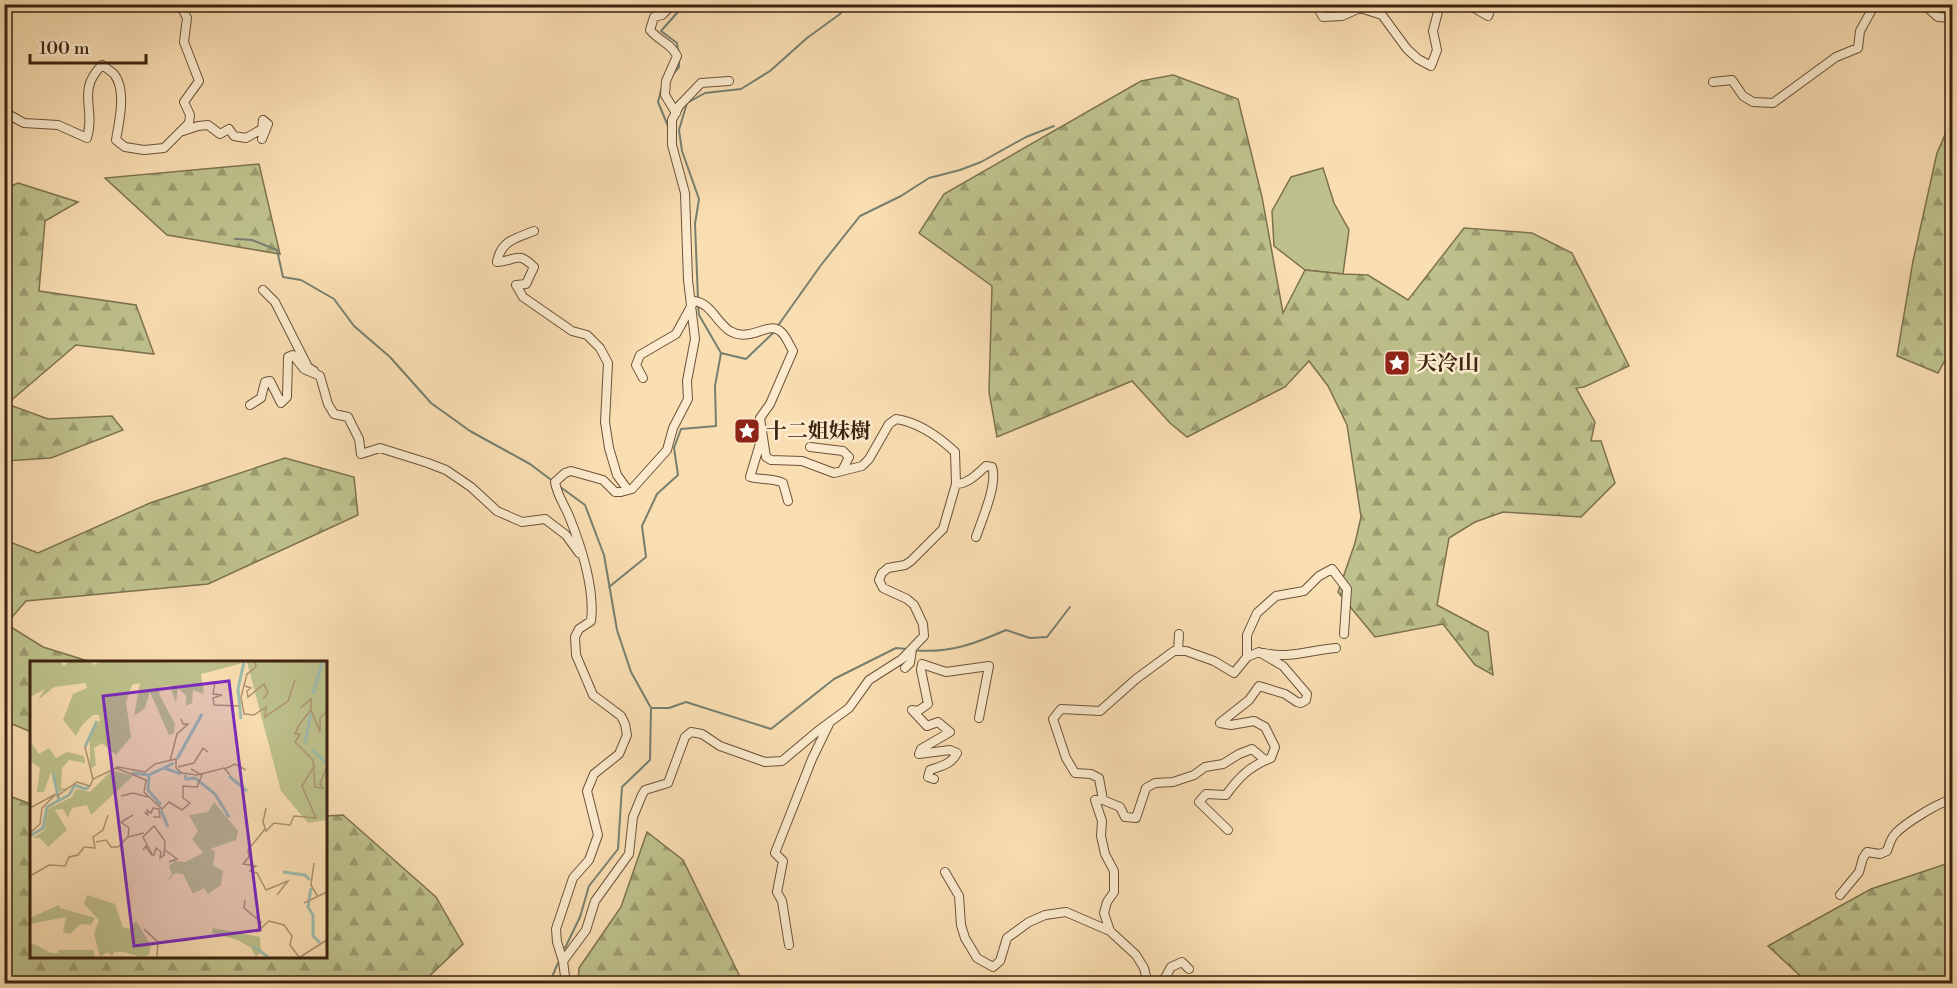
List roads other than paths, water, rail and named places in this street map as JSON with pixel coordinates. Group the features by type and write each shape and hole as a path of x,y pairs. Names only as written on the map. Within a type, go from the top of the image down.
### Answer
{"street":[{"path":"4,112 24,123 58,125 87,138 91,125 87,92 94,74 102,65 115,75 121,97 116,140 125,147 144,150 164,148 189,123 190,115 184,102 199,81 184,42 187,18 180,4"},
{"path":"672,4 663,15 654,17 650,30 659,40 673,47 678,56 666,81 665,94 676,113"},
{"path":"1316,4 1323,17 1342,16 1359,8 1382,15 1407,49 1418,59 1431,66 1437,50 1433,31 1439,8 1436,4"},
{"path":"1467,4 1488,16 1492,4"},
{"path":"1713,82 1732,80 1743,96 1753,102 1773,103 1836,57 1858,48 1860,31 1875,4"},
{"path":"1923,4 1938,17 1953,18"},
{"path":"566,984 556,929 573,878 590,860 598,835 587,791 594,774 619,754 627,735 626,724 621,716 593,695 576,655 575,637 579,630 591,621 593,603 577,535 556,486 565,473 571,471 603,480 615,492 628,490 667,450 673,428 688,399 687,381 695,339 685,193 672,145 672,120 679,106 701,83 729,81"},
{"path":"183,131 208,125 220,134 229,129 234,136 246,138 262,129 263,120 268,124 262,140"},
{"path":"534,231 512,238 498,256 497,262 513,256 524,258 534,267 526,284 516,285 523,297 572,331 587,335 600,348 608,363 604,422 609,448 616,475 628,490"},
{"path":"263,290 275,302 308,367 320,376 328,404 334,414 348,417 359,439 361,454 380,448 446,470 471,487 497,511 522,522 545,519 567,534 582,558"},
{"path":"563,961 586,930 595,901 629,854 633,817 642,795 645,790 668,783 685,736 691,732 702,734 720,746 765,762 782,761 849,708 869,680 886,671 924,636 925,631 914,605 907,599 883,588 879,580 888,568 905,566 943,529 956,484 955,452 943,440 906,421 896,419 890,424 862,466 834,473 802,461 771,460 766,457 760,418 770,404 793,351 782,332 777,328 768,327 757,334 740,334 729,330 702,302 694,301 676,334 640,355 636,364 643,378"},
{"path":"250,405 261,398 265,382 270,381 281,403 287,397 288,357 292,355 304,369 320,376"},
{"path":"763,436 750,477 777,480 783,483 788,501"},
{"path":"810,447 843,452 849,457 842,471"},
{"path":"956,484 962,484 986,466 992,467 994,472 992,489 976,537"},
{"path":"1247,657 1247,635 1257,613 1276,596 1304,591 1319,576 1332,569 1347,589 1344,634"},
{"path":"1178,651 1179,634"},
{"path":"1103,800 1100,778 1091,774 1075,773 1066,758 1053,719 1061,709 1100,711 1136,679 1174,651 1186,651 1214,661 1234,673 1247,657 1259,652 1286,656 1316,649 1336,648"},
{"path":"912,649 922,664 946,672 989,666 979,718"},
{"path":"905,668 910,663 912,649"},
{"path":"1228,830 1199,802 1206,794 1226,795 1239,777 1254,765 1271,758 1275,747 1265,727 1254,721 1232,725 1220,723 1249,700 1259,686 1285,694 1298,702 1306,700 1306,694 1283,666 1259,652"},
{"path":"922,664 921,670 928,704 918,711 912,710 927,726 938,722 950,732 921,748 920,754 950,750 957,753 954,759 946,765 930,770 928,777 934,779"},
{"path":"789,945 782,901 777,892 783,861 775,853 812,759 830,722"},
{"path":"1110,931 1104,913 1115,884 1114,871 1105,854 1101,836 1102,821 1095,800 1103,800 1120,807 1125,817 1136,818 1146,788 1155,783 1173,782 1194,775 1205,767 1223,764 1252,749 1265,760"},
{"path":"1840,895 1859,872 1867,852 1880,854 1887,851 1893,835 1901,828 1936,806 1953,800"},
{"path":"945,872 959,896 961,925 965,938 977,958 993,967 1000,961 1007,938 1029,922 1045,915 1066,912 1110,931 1136,955 1144,968 1148,984"},
{"path":"1155,984 1165,978 1171,967 1182,962 1189,969"}],"waterway":[{"path":"678,51 677,43 661,31 685,4"},
{"path":"698,299 695,224 699,199 682,151 679,130 687,103 705,93 741,89 770,71 807,38 840,14 846,4"},
{"path":"674,73 679,67 679,60"},
{"path":"663,83 658,102 670,131"},
{"path":"777,327 821,265 860,216 901,196 929,178 981,162 1026,137 1054,126"},
{"path":"235,239 252,240 277,250 283,277 301,280 334,299 354,326 390,357 431,403 470,431 530,464 554,482"},
{"path":"698,305 699,315 721,353"},
{"path":"609,587 646,557 642,526 657,494 678,475 674,448 681,429 716,426 715,386 721,353 746,359 774,332"},
{"path":"559,486 585,505 604,555 617,630 631,672 651,708 650,760 622,787 618,849 589,886 580,917 565,948"},
{"path":"913,650 938,651 961,647 1006,630 1030,638 1047,637 1070,607"},
{"path":"651,708 669,708 686,702 771,729 834,679 896,648 907,649"},
{"path":"549,984 558,963"}],"place":[{"name":"天冷山","path":"1397,363"},
{"name":"十二姐妹樹","path":"747,431"}]}
